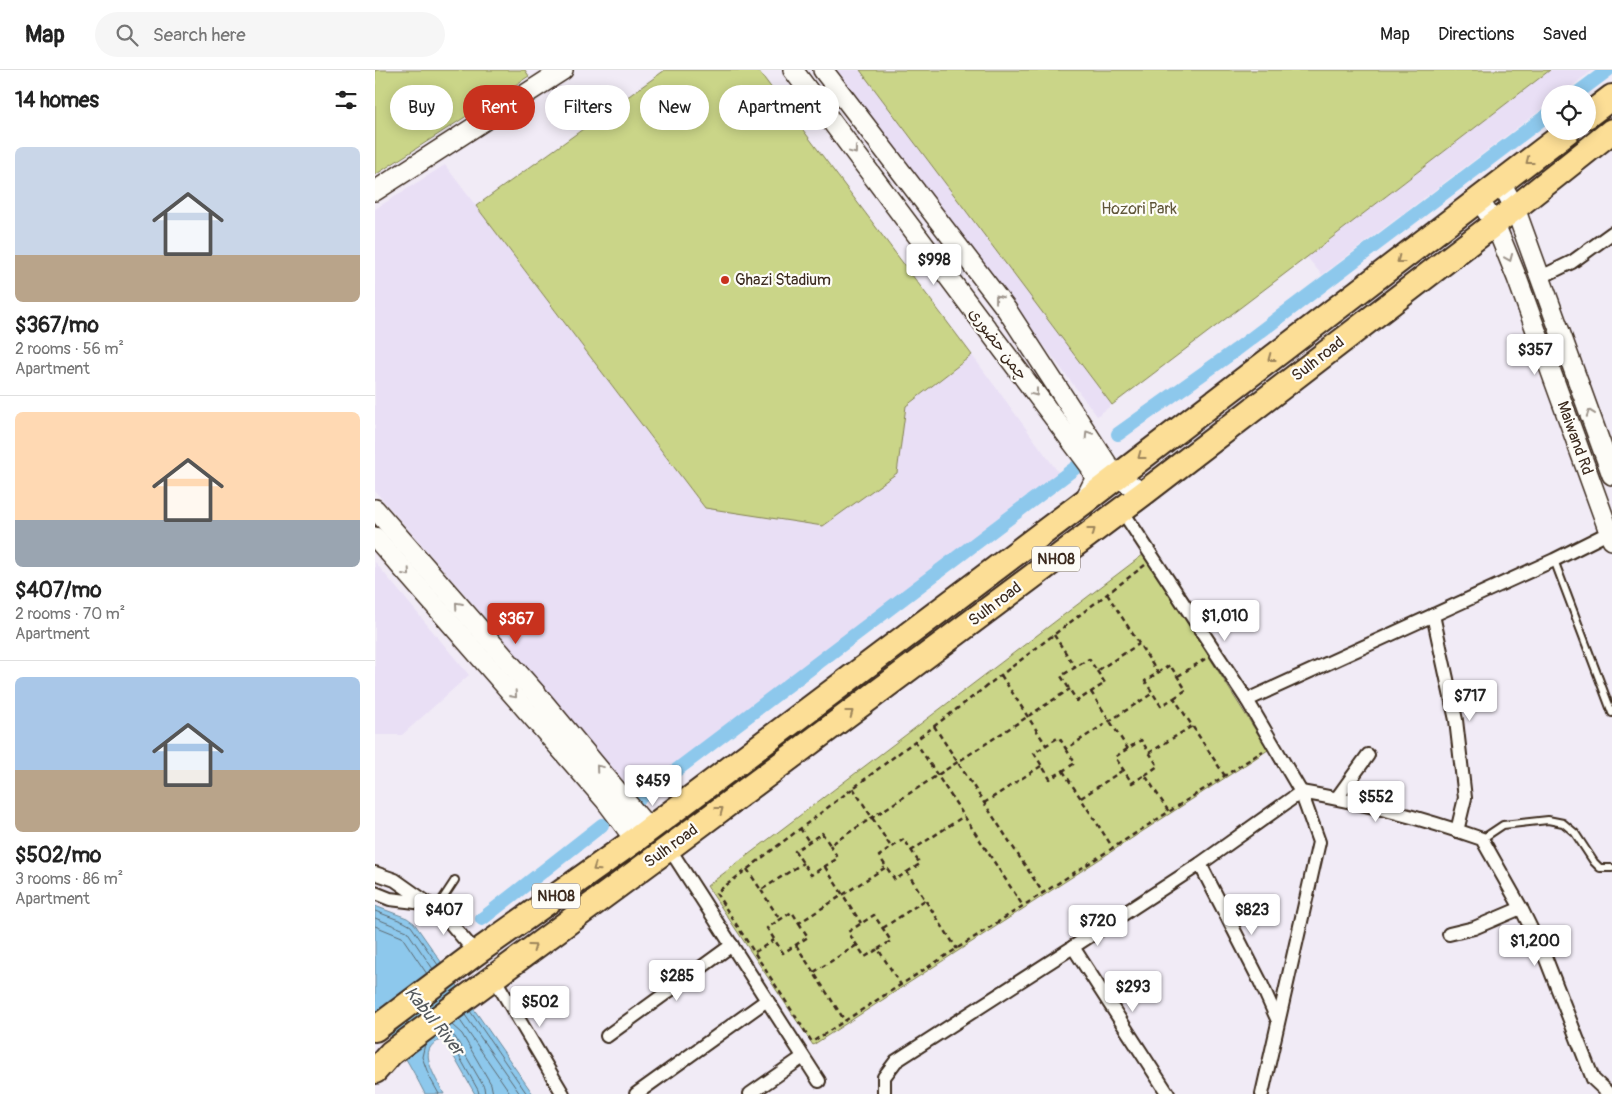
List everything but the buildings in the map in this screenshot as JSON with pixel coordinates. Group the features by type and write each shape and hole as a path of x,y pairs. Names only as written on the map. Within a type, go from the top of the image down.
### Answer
{"highway":[{"path":"1596,109 1612,97"},
{"name":"Sulh road","path":"375,1072 391,1053 1029,580 1495,224 1612,131"},
{"name":"Sulh road","path":"375,1029 476,953 642,835 1084,502 1115,476 1556,140"},
{"path":"1000,565 1029,580"}],"main road":[{"path":"375,191 563,70"},
{"name":"چمن حضوری","path":"793,70 1090,466 1095,479 1084,502"},
{"name":"چمن حضوری","path":"823,70 1007,310 1115,476 1144,492"},
{"name":"Maiwand Rd","path":"1501,183 1515,208 1612,476"},
{"name":"Maiwand Rd","path":"1479,200 1495,224 1517,278 1611,534"},
{"path":"375,509 541,699 642,835"},
{"path":"375,536 605,800 642,835"}],"street":[{"path":"1541,278 1572,262 1612,233"},
{"path":"1121,510 1247,700 1301,792 1319,842 1261,1094"},
{"path":"1247,700 1611,534"},
{"path":"1433,614 1456,720 1465,798 1457,831"},
{"path":"1337,798 1368,755"},
{"path":"884,1094 884,1078 896,1061 1200,864 1301,792 1337,798 1482,839 1547,958 1593,1079 1609,1094"},
{"path":"669,848 819,1081"},
{"path":"1200,864 1260,981 1278,1021"},
{"path":"375,873 395,880 446,918 476,953"},
{"path":"375,893 390,899 431,907"},
{"path":"1449,934 1475,928 1521,908"},
{"path":"607,1036 732,945"},
{"path":"1073,947 1168,1094"},
{"path":"493,976 563,1094"},
{"path":"637,1094 767,1000"},
{"path":"750,1094 803,1057"}],"lane":[{"path":"1554,560 1612,712"},
{"path":"1482,839 1503,825 1549,820 1563,823 1575,832 1594,862 1600,868 1612,868"},
{"path":"431,907 455,880"}],"path":[{"path":"1145,565 716,893 754,953 813,1042 1263,751"},
{"path":"1107,594 1158,673"},
{"path":"1054,634 1075,667"},
{"path":"1097,671 1139,644"},
{"path":"1089,659 1097,671 1105,683 1077,701 1061,676 1089,659"},
{"path":"1178,676 1205,659"},
{"path":"1171,665 1186,690 1161,706 1145,681 1158,673 1171,665"},
{"path":"1001,675 1047,745"},
{"path":"830,845 1070,689"},
{"path":"1091,692 1128,749"},
{"path":"1066,749 1153,693"},
{"path":"1174,698 1225,776"},
{"path":"934,726 1043,893"},
{"path":"1149,753 1192,726"},
{"path":"1059,737 1066,749 1075,763 1050,779 1034,754 1059,737"},
{"path":"1141,740 1158,766 1132,783 1115,757 1128,749 1141,740"},
{"path":"915,741 1023,906"},
{"path":"984,803 1041,766"},
{"path":"1063,770 1113,848"},
{"path":"1081,798 1123,770"},
{"path":"1145,775 1169,812"},
{"path":"853,788 891,847"},
{"path":"911,851 964,816"},
{"path":"800,828 809,842"},
{"path":"822,833 830,845 838,858 811,875 795,851 822,833"},
{"path":"903,839 920,864 895,880 879,856 891,847 903,839"},
{"path":"761,890 803,863"},
{"path":"825,866 861,924"},
{"path":"799,924 886,867"},
{"path":"747,869 780,920"},
{"path":"907,872 957,949"},
{"path":"883,928 925,900"},
{"path":"792,912 799,924 808,937 783,953 767,928 792,912"},
{"path":"874,915 891,941 865,957 848,932 861,924 874,915"},
{"path":"754,953 774,940"},
{"path":"796,945 845,1021"},
{"path":"814,972 857,945"},
{"path":"878,949 901,985"}],"shaded area":[{"path":"836,70 860,70 1112,405 1097,416"},
{"path":"1550,70 1593,70 1574,85 1541,85 1541,110 1322,275 1307,257"},
{"path":"445,165 705,508 897,473 906,406 972,355 1058,472 632,797 495,629 375,491 375,209"},
{"path":"375,562 469,675 402,735 375,735"}],"green space":[{"path":"375,70 525,70 529,76 515,85 463,85 463,118 453,125 453,85 390,85 390,130 445,130 375,175"},
{"name":"Ghazi Stadium","path":"665,70 758,70 769,85 719,85 719,130 803,130 972,355 906,406 897,473 823,526 705,508 476,206 582,130 630,130 630,95 640,88 640,130 709,130 709,85 644,85"},
{"name":"Hozori Park","path":"860,70 1550,70 1112,405"},
{"path":"1144,554 1268,750 813,1045 707,886"}],"water":[{"name":"Kabul River","path":"375,906 407,918 414,923 533,1094 475,1094 446,1043 442,1040 429,1049 428,1056 432,1072 444,1094 425,1094 397,1046 375,1020"}],"waterway":[{"path":"1588,85 1608,70"},
{"path":"1118,434 1236,350 1541,120"},
{"path":"633,803 1075,468"},
{"path":"482,919 602,825"}],"place":[{"name":"Ghazi Stadium","path":"725,280"}]}
